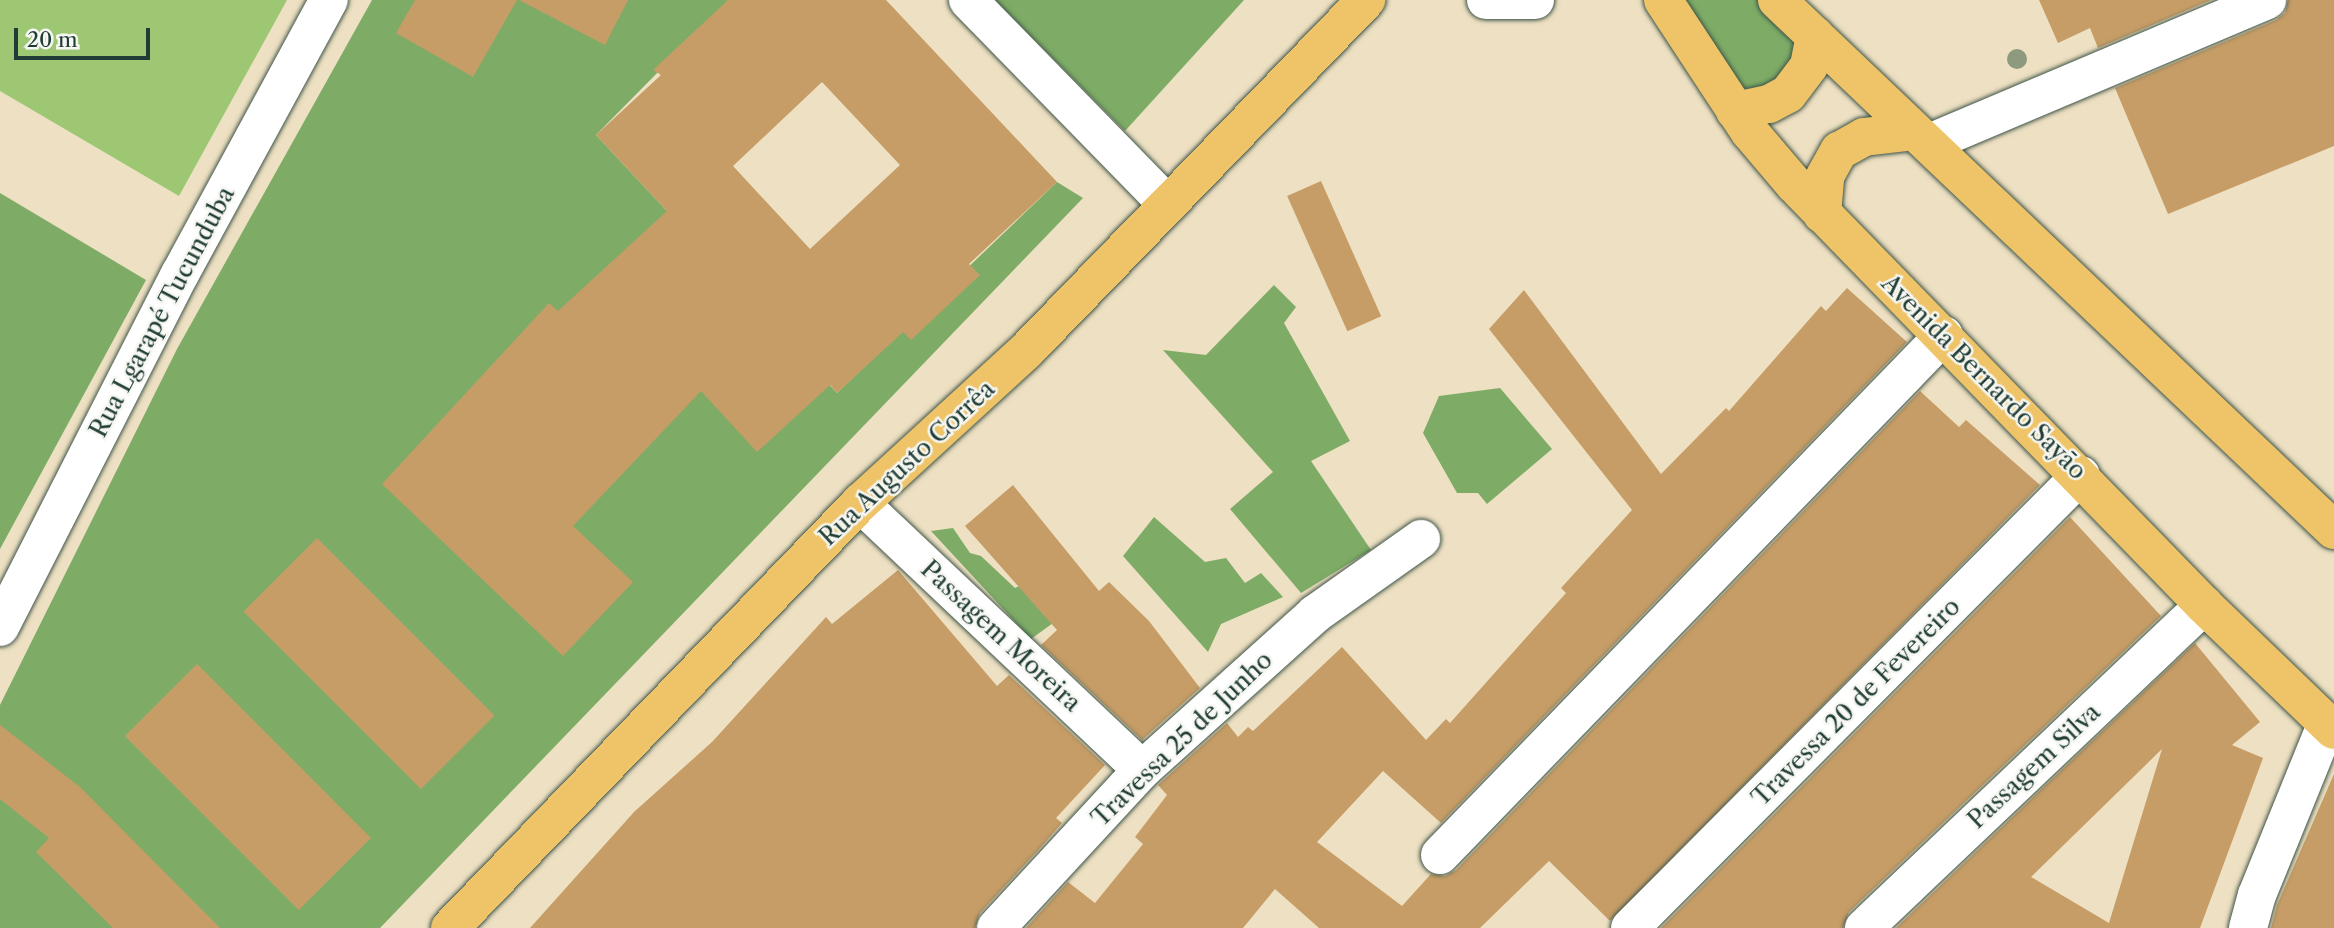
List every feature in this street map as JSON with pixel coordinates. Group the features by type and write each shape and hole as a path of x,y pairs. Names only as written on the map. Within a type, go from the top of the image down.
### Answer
{"main road":[{"name":"Rua Augusto Corrêa","path":"450,928 860,503 1026,351 1366,0"},
{"name":"Avenida Bernardo Sayão","path":"1663,0 1735,111 1822,214 2081,475 2204,605 2330,727"},
{"path":"1777,0 2334,530"},
{"path":"1735,111 1769,104 1788,94 1809,66 1815,36"},
{"path":"1822,214 1825,176 1839,151 1864,137 1922,137"}],"street":[{"name":"Rua Lgarapé Tucunduba","path":"0,627 180,274 329,0"},
{"path":"968,0 1168,205"},
{"path":"1486,0 1535,0"},
{"path":"1922,137 2267,0"},
{"path":"1440,855 1944,335"},
{"name":"Travessa 20 de Fevereiro","path":"1630,928 2081,475"},
{"name":"Passagem Moreira","path":"860,503 1142,770"},
{"name":"Travessa 25 de Junho","path":"996,928 1142,770 1315,614 1421,539"},
{"name":"Passagem Silva","path":"1864,928 2204,605"},
{"path":"2248,928 2257,895 2330,727"}],"green space":[{"path":"0,0 287,0 179,196 0,91"},
{"path":"372,0 729,0 596,135 837,393 1057,182 1083,198 380,928 0,928 0,705 177,349"},
{"path":"995,0 1244,0 1125,131"},
{"path":"1679,0 1762,0 1804,47 1768,93 1742,88"},
{"path":"0,193 146,280 0,549"},
{"path":"1274,285 1296,307 1284,323 1350,441 1311,461 1371,550 1301,593 1230,509 1273,472 1163,350 1206,355"},
{"path":"1500,388 1552,449 1487,504 1478,493 1457,493 1423,433 1439,396"},
{"path":"1154,517 1205,562 1226,558 1245,583 1261,573 1283,597 1221,624 1208,652 1123,556"},
{"path":"953,528 970,553 981,556 1015,588 1041,576 1071,610 1031,639 931,531"}],"building":[{"path":"415,0 517,0 473,77 396,33"},
{"path":"519,0 628,0 605,45"},
{"path":"728,0 886,0 1057,182 969,264 980,275 911,340 903,332 837,393 830,385 757,452 701,391 573,526 633,582 563,656 382,484 549,303 558,311 667,211 596,135 661,75 653,70","holes":["822,82 900,165 810,249 733,166"]},
{"path":"2039,0 2211,0 2098,48 2090,28 2058,43"},
{"path":"2288,0 2334,0 2334,146 2168,214 2115,88 2276,20 2285,13"},
{"path":"1321,181 1381,316 1347,331 1287,196"},
{"path":"1847,288 1907,342 1441,823 1383,771 1317,842 1402,906 1431,874 1445,876 1456,870 1920,391 1959,427 1966,420 2040,485 1610,921 1549,861 1480,928 1319,928 1275,889 1243,928 1026,928 1068,882 1095,903 1143,844 1135,837 1167,795 1158,785 1227,723 1238,737 1248,727 1253,731 1342,647 1426,740 1446,719 1450,723 1566,593 1561,588 1632,510 1489,329 1524,290 1661,474 1726,408 1729,411 1821,306 1826,311"},
{"path":"1013,485 1099,591 1109,582 1149,621 1200,688 1142,740 1041,645 1057,630 965,526"},
{"path":"2070,517 2161,616 1849,912 1843,928 1661,928"},
{"path":"317,538 494,715 421,789 243,612"},
{"path":"898,570 997,686 1009,675 1105,765 1056,818 1062,823 980,913 975,928 530,928 634,812 712,742 826,617 832,624"},
{"path":"2195,643 2260,722 2232,745 2263,758 2200,928 1896,928","holes":["2162,749 2109,923 2031,877"]},
{"path":"197,664 371,838 299,910 125,736"},
{"path":"0,725 80,787 220,928 113,928 36,852 49,838 0,799"},
{"path":"2334,774 2334,928 2271,928 2277,905"}]}
